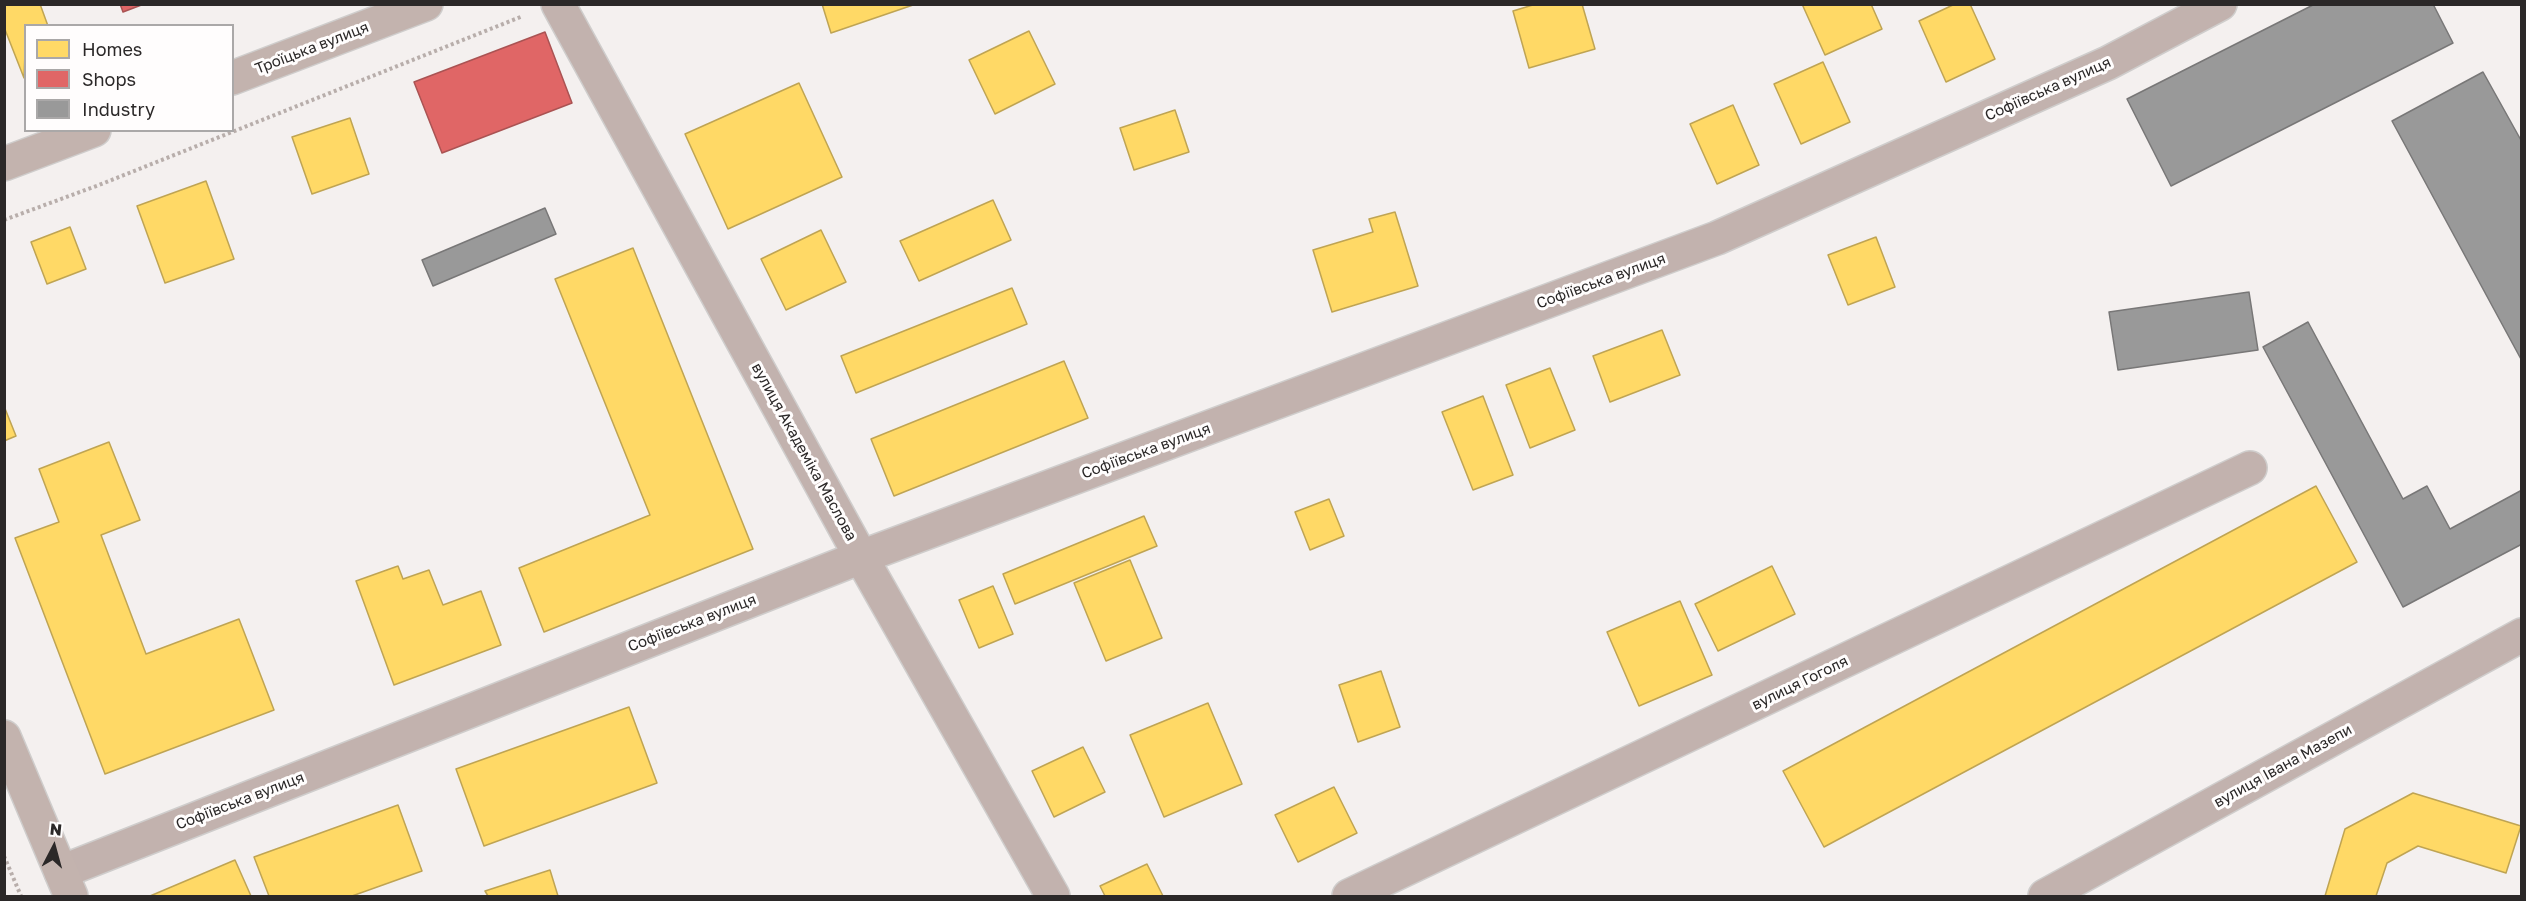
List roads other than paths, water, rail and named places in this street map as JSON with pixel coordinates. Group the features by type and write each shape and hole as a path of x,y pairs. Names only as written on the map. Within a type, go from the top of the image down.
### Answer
{"main road":[{"name":"Троїцька вулиця","path":"234,77 426,4"},
{"path":"4,164 89,132"},
{"path":"4,738 66,884"}],"street":[{"name":"Софіївська вулиця","path":"66,884 861,557 1717,238 2108,63 2220,4"},
{"name":"вулиця Академіка Маслова","path":"544,9 861,557 1053,897"},
{"name":"вулиця Гоголя","path":"1349,897 2250,468"},
{"name":"вулиця Івана Мазепи","path":"2045,897 2522,635"}]}
